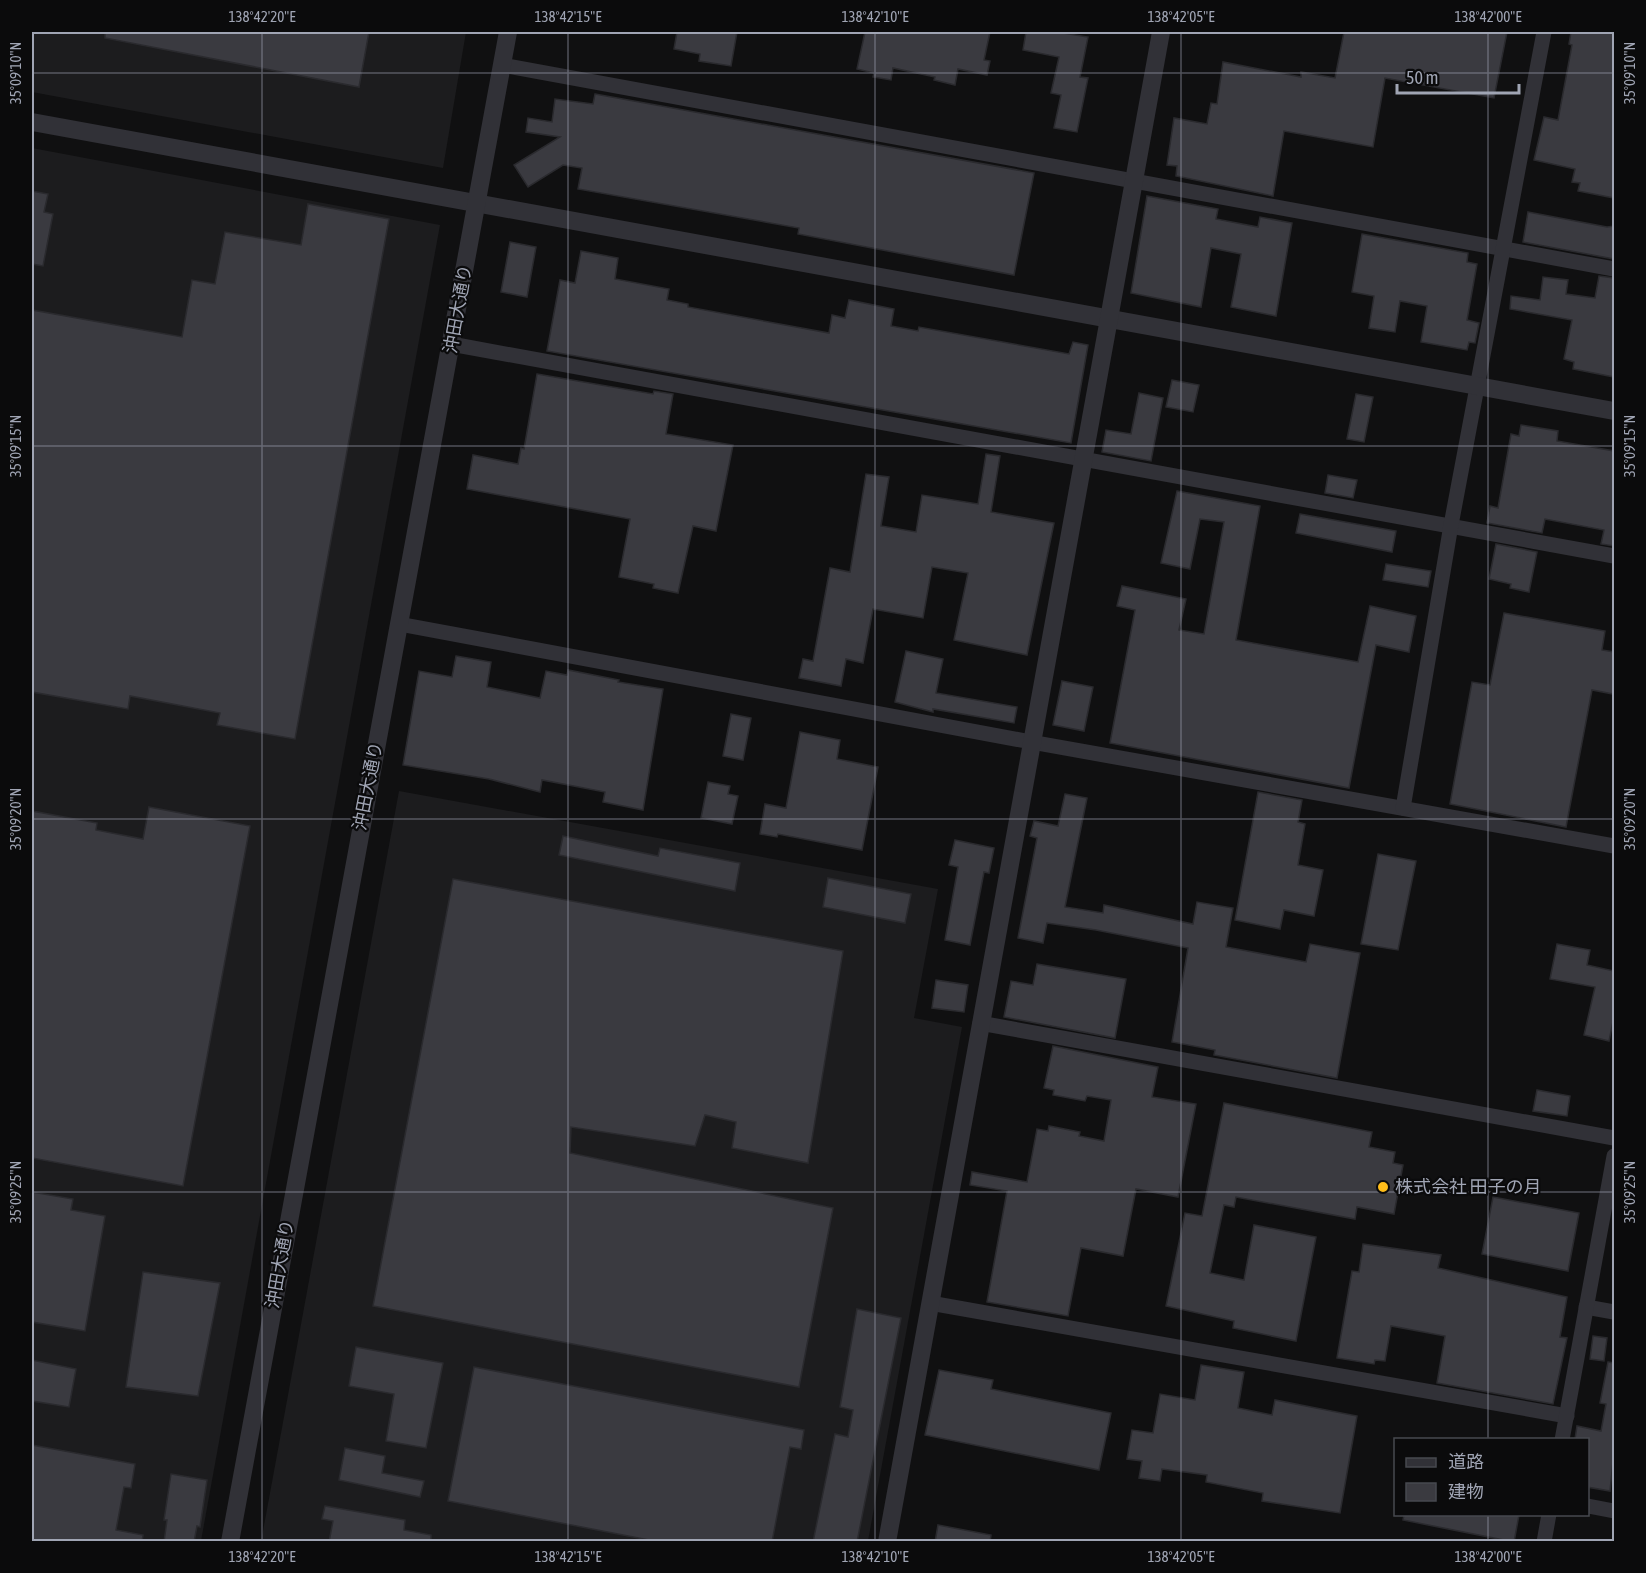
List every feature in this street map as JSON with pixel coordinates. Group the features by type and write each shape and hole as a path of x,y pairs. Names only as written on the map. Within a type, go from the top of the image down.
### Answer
{"street":[{"name":"沖田大通り","path":"230,1542 508,32"},
{"path":"887,1542 1109,320 1132,179 1161,32"},
{"path":"1403,808 1451,525 1544,32"},
{"path":"502,65 1614,269"},
{"path":"32,122 1614,411"},
{"path":"451,344 1614,556"},
{"path":"399,624 1031,742 1614,846"},
{"path":"980,1023 1614,1138"},
{"path":"1562,1438 1586,1307 1609,1221 1614,1156"},
{"path":"930,1303 1567,1416"},
{"path":"1586,1307 1614,1312"},
{"path":"1589,1506 1614,1511"},
{"path":"1544,1542 1549,1516"}],"shaded area":[{"path":"32,32 466,32 443,168 32,92"},
{"path":"32,148 440,225 201,1541 32,1541"},
{"path":"399,791 938,889 914,1018 962,1027 868,1541 261,1542"}],"building":[{"path":"105,32 369,32 359,87 105,38"},
{"path":"677,32 737,32 731,66 699,61 700,54 674,49"},
{"path":"865,32 990,32 984,60 990,61 987,75 958,69 955,85 934,80 935,77 893,68 891,80 873,77 874,73 857,69"},
{"path":"1026,32 1057,32 1088,37 1080,77 1088,78 1077,132 1054,128 1061,95 1051,93 1059,57 1023,50"},
{"path":"1344,32 1507,32 1494,98 1385,78 1373,147 1284,131 1273,196 1176,176 1177,166 1167,165 1174,118 1207,124 1211,103 1217,104 1223,62 1301,77 1301,72 1335,78"},
{"path":"1571,32 1614,32 1614,198 1578,191 1580,183 1572,182 1575,169 1534,160 1544,117 1558,120 1572,45 1569,44"},
{"path":"595,94 1034,173 1014,275 798,234 799,228 578,189 582,168 563,165 528,187 514,165 560,137 526,132 528,118 552,122 555,99 593,104"},
{"path":"32,191 48,194 44,212 53,214 43,266 32,264"},
{"path":"1147,196 1218,209 1216,219 1258,227 1260,217 1292,223 1276,316 1231,307 1241,254 1211,248 1201,307 1131,293"},
{"path":"308,204 389,219 295,739 217,725 220,713 130,696 128,709 32,692 32,310 182,337 192,280 215,284 225,232 301,245"},
{"path":"1528,212 1607,227 1614,226 1614,259 1523,242"},
{"path":"1362,234 1468,253 1467,262 1477,264 1467,320 1479,323 1475,343 1469,342 1467,350 1421,342 1427,306 1400,301 1395,332 1369,328 1374,296 1352,292"},
{"path":"510,242 536,247 527,297 501,292"},
{"path":"581,251 618,258 615,279 669,289 667,300 688,304 688,307 829,333 832,315 845,318 849,300 894,309 891,326 918,331 919,327 1069,354 1073,342 1088,345 1071,443 547,351 560,280 575,283"},
{"path":"1599,276 1614,278 1614,377 1573,369 1574,362 1564,359 1572,320 1510,309 1511,296 1540,300 1543,277 1568,280 1566,294 1595,298"},
{"path":"537,374 653,394 654,391 673,394 666,434 733,445 716,531 693,526 678,593 653,588 654,584 619,577 630,519 467,489 473,455 518,464 521,448 524,449"},
{"path":"1172,380 1199,385 1193,412 1166,407"},
{"path":"1139,393 1163,398 1151,461 1102,452 1106,430 1131,434"},
{"path":"1356,394 1373,397 1364,442 1347,439"},
{"path":"1521,425 1558,431 1557,441 1614,451 1614,546 1601,544 1604,530 1545,519 1542,533 1487,523 1490,506 1498,508 1511,434 1519,436"},
{"path":"986,454 1000,456 991,512 1054,523 1027,655 954,640 968,573 932,567 923,618 873,609 863,663 846,659 841,686 799,678 803,659 813,661 830,568 850,572 866,474 889,477 881,526 916,532 922,495 978,504"},
{"path":"1328,475 1357,480 1353,498 1325,493"},
{"path":"1177,491 1260,506 1236,640 1358,662 1370,606 1416,616 1409,652 1376,645 1349,788 1110,743 1135,610 1117,606 1122,586 1186,599 1179,630 1204,634 1224,522 1200,519 1190,569 1161,563"},
{"path":"1300,514 1396,531 1392,552 1296,533"},
{"path":"1496,544 1537,552 1529,592 1510,588 1511,584 1489,579"},
{"path":"1386,564 1431,571 1428,587 1383,580"},
{"path":"1504,613 1605,631 1602,650 1614,652 1613,694 1592,690 1566,827 1450,804 1472,682 1490,685"},
{"path":"906,651 943,659 936,693 1017,707 1014,723 933,709 933,712 895,702"},
{"path":"456,656 491,662 487,687 540,698 546,671 567,675 568,670 619,680 618,682 663,689 643,810 603,802 605,792 542,780 540,792 489,779 403,765 419,671 452,677"},
{"path":"1062,681 1093,687 1084,731 1053,725"},
{"path":"731,714 751,718 743,760 723,756"},
{"path":"800,732 840,740 837,759 878,767 862,850 778,834 777,837 760,834 765,804 786,808"},
{"path":"708,782 730,786 728,794 738,796 732,824 701,818"},
{"path":"1258,792 1302,800 1298,822 1305,824 1298,865 1323,870 1314,916 1284,910 1280,929 1235,920"},
{"path":"1065,794 1087,798 1065,907 1103,913 1104,905 1193,924 1197,902 1233,908 1226,947 1306,962 1310,944 1360,953 1337,1078 1214,1055 1215,1050 1172,1042 1188,948 1047,923 1043,943 1018,938 1037,838 1030,836 1034,821 1058,826"},
{"path":"149,807 250,826 183,1186 32,1158 32,811 97,823 96,830 143,839"},
{"path":"563,836 658,856 660,848 740,863 735,891 559,855"},
{"path":"955,840 994,848 989,873 984,872 970,945 945,940 958,867 949,865"},
{"path":"1378,854 1416,861 1398,950 1361,944"},
{"path":"828,878 911,894 905,923 823,907"},
{"path":"453,879 843,951 808,1163 732,1148 736,1122 705,1115 695,1146 571,1127 570,1153 833,1208 799,1387 373,1306"},
{"path":"1557,944 1590,950 1587,965 1614,971 1614,1017 1609,1041 1584,1035 1595,987 1550,979"},
{"path":"1037,964 1126,979 1115,1038 1004,1017 1011,981 1033,985"},
{"path":"936,980 968,985 964,1012 932,1008"},
{"path":"1053,1046 1158,1067 1152,1097 1196,1104 1178,1197 1136,1189 1123,1256 1081,1248 1068,1316 987,1302 1007,1191 970,1185 972,1172 1027,1182 1037,1129 1048,1131 1049,1126 1080,1132 1079,1136 1104,1141 1111,1100 1087,1096 1085,1101 1053,1095 1054,1090 1044,1088"},
{"path":"1537,1090 1570,1096 1567,1116 1533,1111"},
{"path":"1224,1103 1372,1132 1369,1147 1395,1152 1393,1163 1403,1165 1394,1214 1357,1207 1355,1219 1236,1197 1234,1207 1224,1205 1210,1273 1244,1280 1254,1225 1316,1237 1296,1341 1233,1328 1234,1321 1166,1306 1185,1213 1202,1216"},
{"path":"32,1192 73,1199 71,1210 105,1216 85,1331 32,1322"},
{"path":"1493,1197 1579,1213 1568,1271 1482,1254"},
{"path":"1363,1244 1441,1255 1438,1268 1567,1297 1560,1337 1567,1338 1553,1404 1437,1383 1445,1336 1391,1326 1385,1361 1375,1360 1374,1364 1337,1358 1352,1271 1359,1272"},
{"path":"143,1272 220,1283 198,1396 126,1387"},
{"path":"857,1309 901,1318 857,1542 813,1542 835,1434 848,1437 853,1410 840,1407"},
{"path":"1593,1336 1607,1338 1604,1361 1590,1359"},
{"path":"356,1347 443,1363 426,1448 386,1441 394,1394 349,1386"},
{"path":"32,1360 76,1369 69,1407 32,1401"},
{"path":"1608,1362 1614,1363 1614,1452 1610,1491 1589,1487 1589,1438 1575,1438 1577,1426 1601,1431 1606,1404 1600,1403"},
{"path":"1201,1365 1244,1372 1238,1408 1272,1415 1275,1400 1357,1416 1340,1513 1262,1501 1263,1493 1206,1482 1207,1475 1162,1469 1160,1481 1139,1478 1142,1461 1127,1459 1132,1430 1153,1433 1160,1394 1195,1400"},
{"path":"474,1367 804,1430 801,1449 790,1447 772,1542 659,1542 448,1501"},
{"path":"939,1370 993,1380 991,1389 1111,1413 1099,1470 925,1435"},
{"path":"32,1445 135,1464 131,1488 124,1487 116,1530 143,1535 142,1542 32,1542"},
{"path":"345,1448 385,1456 382,1473 424,1481 420,1497 339,1480"},
{"path":"171,1474 207,1480 200,1527 197,1526 194,1542 164,1542 167,1520 164,1520"},
{"path":"325,1506 405,1520 404,1530 431,1535 431,1542 329,1542 333,1521 322,1519"},
{"path":"1404,1516 1519,1516 1514,1542 1403,1520"},
{"path":"938,1525 991,1535 990,1542 935,1542"}],"place":[{"name":"株式会社 田子の月","path":"1383,1187"}]}
